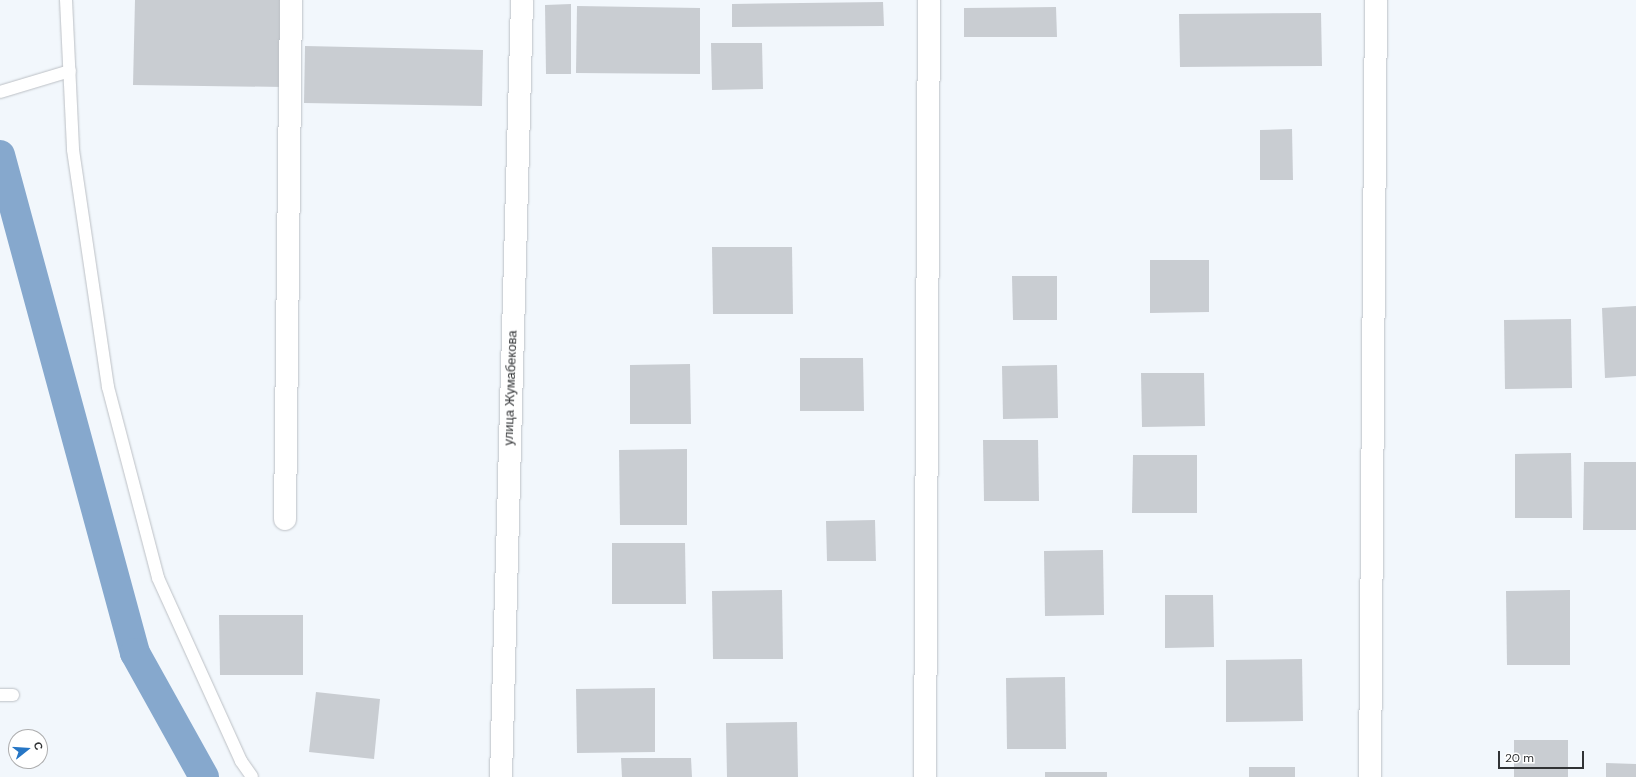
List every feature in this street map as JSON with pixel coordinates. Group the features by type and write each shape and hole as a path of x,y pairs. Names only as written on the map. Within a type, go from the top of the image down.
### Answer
{"street":[{"path":"285,519 291,0"},
{"name":"улица Жумабекова","path":"501,777 522,0"},
{"path":"924,777 929,0"},
{"path":"1370,777 1376,0"}],"lane":[{"path":"66,0 73,150 110,394 158,578 241,761 252,777"},
{"path":"0,92 70,71"},
{"path":"0,695 13,695"}],"building":[{"path":"135,0 284,0 283,87 133,85"},
{"path":"883,2 884,26 732,27 732,4"},
{"path":"571,4 571,74 546,74 545,5"},
{"path":"577,6 700,8 700,74 576,73"},
{"path":"1056,7 1057,37 964,37 964,8"},
{"path":"1321,13 1322,66 1180,67 1179,14"},
{"path":"711,43 762,43 763,89 712,90"},
{"path":"305,46 483,50 482,106 304,103"},
{"path":"1292,129 1293,180 1260,180 1260,130"},
{"path":"712,247 792,247 793,314 713,314"},
{"path":"1150,260 1209,260 1209,312 1150,313"},
{"path":"1012,276 1057,276 1057,320 1013,320"},
{"path":"1636,306 1636,376 1605,378 1602,308"},
{"path":"1571,319 1572,388 1505,389 1504,320"},
{"path":"800,358 863,358 864,411 800,411"},
{"path":"690,364 691,424 630,424 630,365"},
{"path":"1057,365 1058,418 1003,419 1002,366"},
{"path":"1141,373 1204,373 1205,426 1142,427"},
{"path":"983,440 1038,440 1039,501 984,501"},
{"path":"687,449 687,525 620,525 619,450"},
{"path":"1571,453 1572,518 1515,518 1515,454"},
{"path":"1133,455 1197,455 1197,513 1132,513"},
{"path":"1584,462 1636,462 1636,530 1583,530"},
{"path":"875,520 876,561 827,561 826,521"},
{"path":"612,543 685,543 686,604 612,604"},
{"path":"1103,550 1104,615 1045,616 1044,551"},
{"path":"782,590 783,659 713,659 712,591"},
{"path":"1570,590 1570,665 1507,665 1506,591"},
{"path":"1165,595 1213,595 1214,647 1165,648"},
{"path":"219,615 303,615 303,675 220,675"},
{"path":"1302,659 1303,721 1226,722 1226,660"},
{"path":"1065,677 1066,749 1007,749 1006,678"},
{"path":"655,688 655,752 577,753 576,689"},
{"path":"316,692 380,699 374,759 309,752"},
{"path":"797,722 798,777 727,777 726,723"},
{"path":"1514,740 1568,740 1568,777 1514,777"},
{"path":"621,758 691,758 692,777 622,777"},
{"path":"1606,763 1636,764 1636,777 1606,777"},
{"path":"1249,767 1295,767 1295,777 1249,777"},
{"path":"1045,772 1107,772 1107,777 1045,777"}],"waterway":[{"path":"0,155 135,653 204,777"}]}
